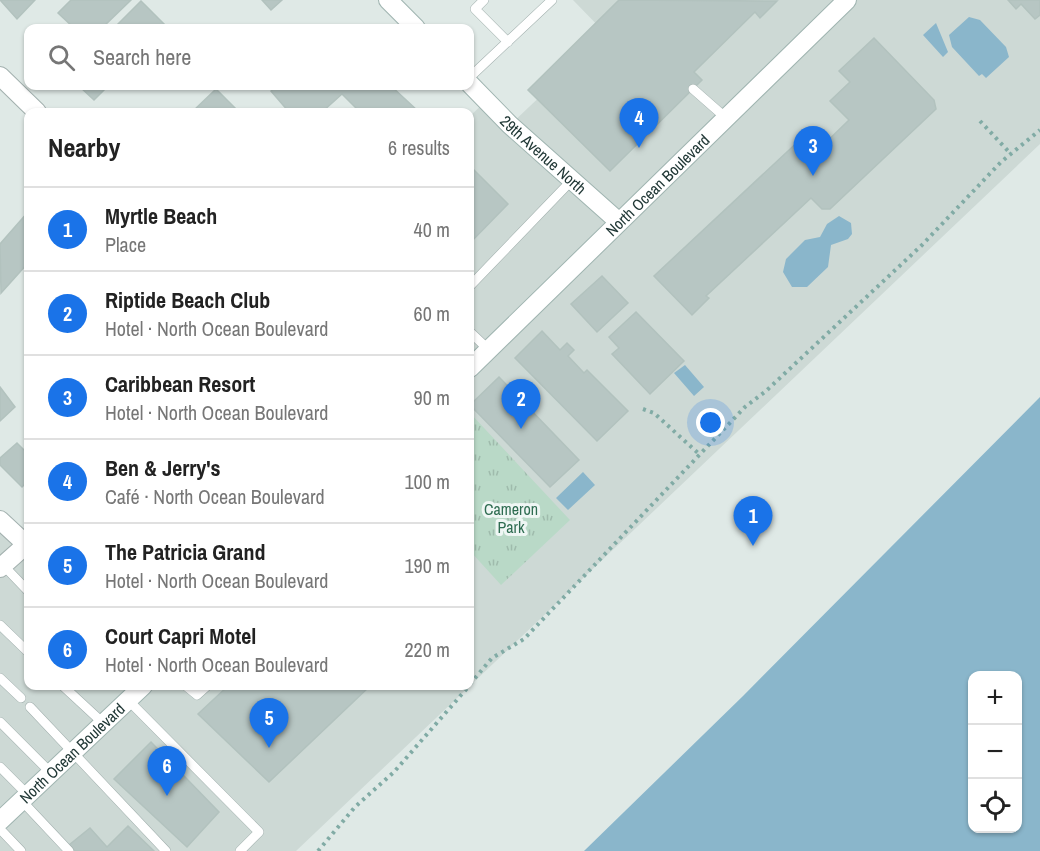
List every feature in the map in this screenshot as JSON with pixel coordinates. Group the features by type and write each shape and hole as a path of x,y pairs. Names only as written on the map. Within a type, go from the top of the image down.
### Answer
{"main road":[{"path":"388,0 412,24"},
{"name":"North Ocean Boulevard","path":"474,364 847,0"},
{"path":"0,76 34,108"},
{"name":"29th Avenue North","path":"474,88 510,125 619,222"},
{"path":"0,520 24,541"},
{"path":"2,567 24,548"},
{"name":"North Ocean Boulevard","path":"0,821 139,690"}],"lane":[{"path":"484,0 475,9 508,42"},
{"path":"474,73 552,0"},
{"path":"693,89 726,118"},
{"path":"474,282 572,180"},
{"path":"474,336 489,350"},
{"path":"2,567 24,587"},
{"path":"0,626 24,648"},
{"path":"0,678 21,698"},
{"path":"67,690 103,723"},
{"path":"191,690 197,695 203,690"},
{"path":"128,700 259,832 240,851"},
{"path":"30,707 166,851"},
{"path":"0,722 51,773"},
{"path":"0,767 69,851"},
{"path":"0,830 21,851"}],"path":[{"path":"980,121 1011,154"},
{"path":"474,679 492,658 524,639 745,407 766,392 922,245 1011,154 1040,130"},
{"path":"643,409 654,413 699,454"},
{"path":"318,851 355,807 394,772 465,690"}],"shaded area":[{"path":"573,0 1040,0 1040,144 474,682 474,112 486,101 510,125 606,34"},
{"path":"0,520 24,540 24,690 466,690 296,851 0,851"}],"green space":[{"name":"Cameron Park","path":"474,417 570,520 501,585 474,555"}],"water":[{"path":"969,17 980,20 1006,47 1009,57 986,78 982,74 979,76 952,47 949,35"},
{"path":"936,23 948,52 943,57 923,35"},
{"path":"839,216 851,223 852,234 848,239 831,245 828,267 807,287 792,287 783,272 786,259 805,240 820,237 827,224"},
{"path":"685,365 704,387 694,396 674,373"},
{"path":"1040,397 1040,851 584,851 743,696"},
{"path":"583,472 595,485 568,510 556,498"}],"building":[{"path":"0,0 35,0 17,19"},
{"path":"71,0 131,0 106,24 70,24 58,13"},
{"path":"262,0 282,0 271,10"},
{"path":"619,0 777,1 760,18 755,12 694,72 702,80 610,171 528,90"},
{"path":"1008,0 1040,0 1040,15 1035,19 1021,4 1016,9"},
{"path":"141,1 164,24 118,24"},
{"path":"874,38 934,100 936,109 830,209 822,209 811,198 706,296 709,298 692,315 654,276 803,137 817,151 849,120 830,101 850,82 839,71"},
{"path":"83,90 104,90 94,100"},
{"path":"217,90 235,108 196,108"},
{"path":"395,90 415,108 356,108 342,94 326,108 286,108 271,91"},
{"path":"474,170 508,204 474,239"},
{"path":"24,217 24,267 1,293 0,244"},
{"path":"602,276 628,303 597,332 571,304"},
{"path":"636,312 684,361 650,394 612,354 619,348 609,337"},
{"path":"542,331 560,350 567,343 574,350 568,356 584,373 587,370 628,411 597,441 515,358"},
{"path":"499,377 579,460 550,487 474,409 474,401"},
{"path":"0,387 15,407 0,421"},
{"path":"17,443 24,450 24,485 22,487 0,465 0,458"},
{"path":"224,690 366,690 269,782 198,714"},
{"path":"151,742 219,812 187,847 114,779"},
{"path":"128,826 154,851 75,851 69,845 90,828 107,847"}],"place":[{"name":"Ben & Jerry's","path":"639,148"},
{"name":"Caribbean Resort","path":"813,176"},
{"name":"Riptide Beach Club","path":"521,429"},
{"name":"Myrtle Beach","path":"753,546"},
{"name":"The Patricia Grand","path":"269,748"},
{"name":"Court Capri Motel","path":"167,796"}]}
